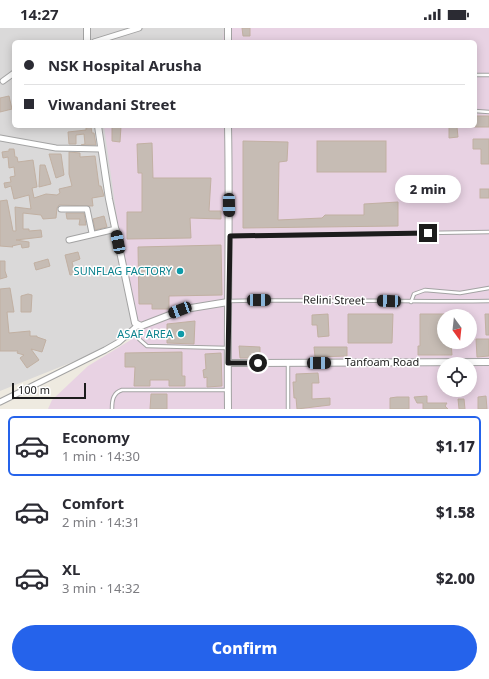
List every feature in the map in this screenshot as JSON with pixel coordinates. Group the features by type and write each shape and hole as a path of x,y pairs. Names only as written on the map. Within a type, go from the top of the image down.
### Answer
{"street":[{"path":"87,28 87,40"},
{"path":"100,40 139,28"},
{"path":"228,28 228,40"},
{"path":"3,81 12,74"},
{"path":"98,128 133,320 136,327"},
{"path":"228,128 230,236 227,348 228,409"},
{"path":"0,138 61,149 101,149"},
{"path":"61,209 87,209 92,233"},
{"path":"69,240 92,233 116,229"},
{"path":"0,402 106,350 136,327 184,309 228,302"},
{"name":"Tanfoam Road","path":"228,363 489,362"}],"lane":[{"path":"477,75 489,75"},
{"path":"477,111 489,112"},
{"path":"230,236 489,232"},
{"path":"411,302 414,294 425,290 460,293 489,288"},
{"name":"Relini Street","path":"228,302 305,299 411,302 489,301"},
{"path":"136,327 139,339 148,346 227,348"},
{"path":"288,363 288,409"},
{"path":"112,409 114,395 116,392 122,390 228,390"}],"shaded area":[{"path":"0,28 225,28 224,40 12,40 12,128 105,128 135,337 0,391"},
{"path":"224,28 489,28 489,409 48,409 52,400 88,366 134,338 104,128 477,128 477,40 223,40"}],"building":[{"path":"242,28 250,28 250,36 243,36"},
{"path":"9,96 12,109 0,112 0,98"},
{"path":"477,116 489,116 489,127 477,127"},
{"path":"86,128 91,128 92,133 94,133 96,145 81,145 85,144 84,134 76,135 76,144 69,144 68,132 86,130"},
{"path":"112,128 121,128 120,142 112,141"},
{"path":"449,128 457,128 458,137 449,138"},
{"path":"473,139 489,139 489,164 481,164 481,149 473,149"},
{"path":"243,141 288,142 287,161 279,162 278,220 322,218 325,215 364,215 364,204 398,202 398,226 243,228"},
{"path":"317,141 386,141 386,172 317,172"},
{"path":"152,143 153,178 211,178 209,211 221,211 221,219 190,218 191,238 127,239 127,212 142,212 142,173 138,173 137,144"},
{"path":"9,149 14,149 15,157 17,157 18,162 33,160 37,187 32,188 34,198 46,194 57,195 60,193 59,189 72,186 69,174 69,152 80,153 80,157 95,156 99,186 101,186 104,196 92,198 93,206 59,205 57,208 56,218 43,219 41,215 23,213 23,229 29,229 29,231 41,230 42,237 16,240 29,242 29,247 22,248 21,244 12,246 13,247 0,246 0,201 7,200 13,231 16,231 15,207 31,209 29,195 14,199 11,186 5,188 4,183 11,182 10,177 15,176 14,167 9,168 8,157 3,158 2,152 9,151"},
{"path":"49,154 61,154 64,175 56,178"},
{"path":"40,165 45,165 51,184 39,187"},
{"path":"480,189 489,189 489,198 480,198"},
{"path":"66,213 84,213 86,225 79,225 80,219 67,219"},
{"path":"104,216 107,227 95,230 93,219"},
{"name":"SUNFLAG FACTORY","path":"221,245 222,295 169,296 169,309 152,309 152,304 139,304 138,247"},
{"path":"78,252 80,259 72,262 75,274 70,275 65,255"},
{"path":"48,259 50,266 36,270 34,263"},
{"path":"0,261 5,261 5,271 7,277 0,279"},
{"path":"10,288 14,312 7,312 9,333 30,331 30,336 37,336 46,340 42,352 31,349 39,360 27,368 20,358 24,355 17,353 18,351 0,351 0,289"},
{"path":"28,294 32,295 31,312 21,312 21,296"},
{"path":"328,314 329,336 318,337 317,325 312,325 312,315"},
{"path":"348,314 393,314 392,343 348,343"},
{"path":"420,314 437,314 437,349 452,349 452,355 418,355 418,346 420,346"},
{"path":"485,314 489,314 489,335 486,335"},
{"name":"ASAF AREA","path":"195,321 194,344 167,343 167,324"},
{"path":"477,339 489,339 489,356 477,357"},
{"path":"239,346 260,347 260,358 240,358"},
{"path":"314,347 347,347 347,356 315,357"},
{"path":"182,352 182,376 185,376 185,386 169,386 169,380 150,380 150,386 134,386 135,367 125,367 125,353"},
{"path":"221,353 222,386 207,387 207,377 204,378 203,370 206,369 205,354"},
{"path":"318,373 319,383 312,383 312,399 330,398 330,405 297,409 296,398 294,398 293,382 296,382 296,374"},
{"path":"151,394 167,394 167,409 150,409"},
{"path":"427,396 427,403 447,403 445,406 448,409 423,409 423,403 417,403 414,397"},
{"path":"486,396 487,409 478,409 478,397"},
{"path":"409,397 409,409 390,409 390,398"},
{"path":"458,399 464,399 465,409 459,409"}],"place":[{"name":"SUNFLAG FACTORY","path":"180,271"},
{"name":"ASAF AREA","path":"181,334"}],"route":[{"path":"258,363 228,363 230,236 428,233"}]}
